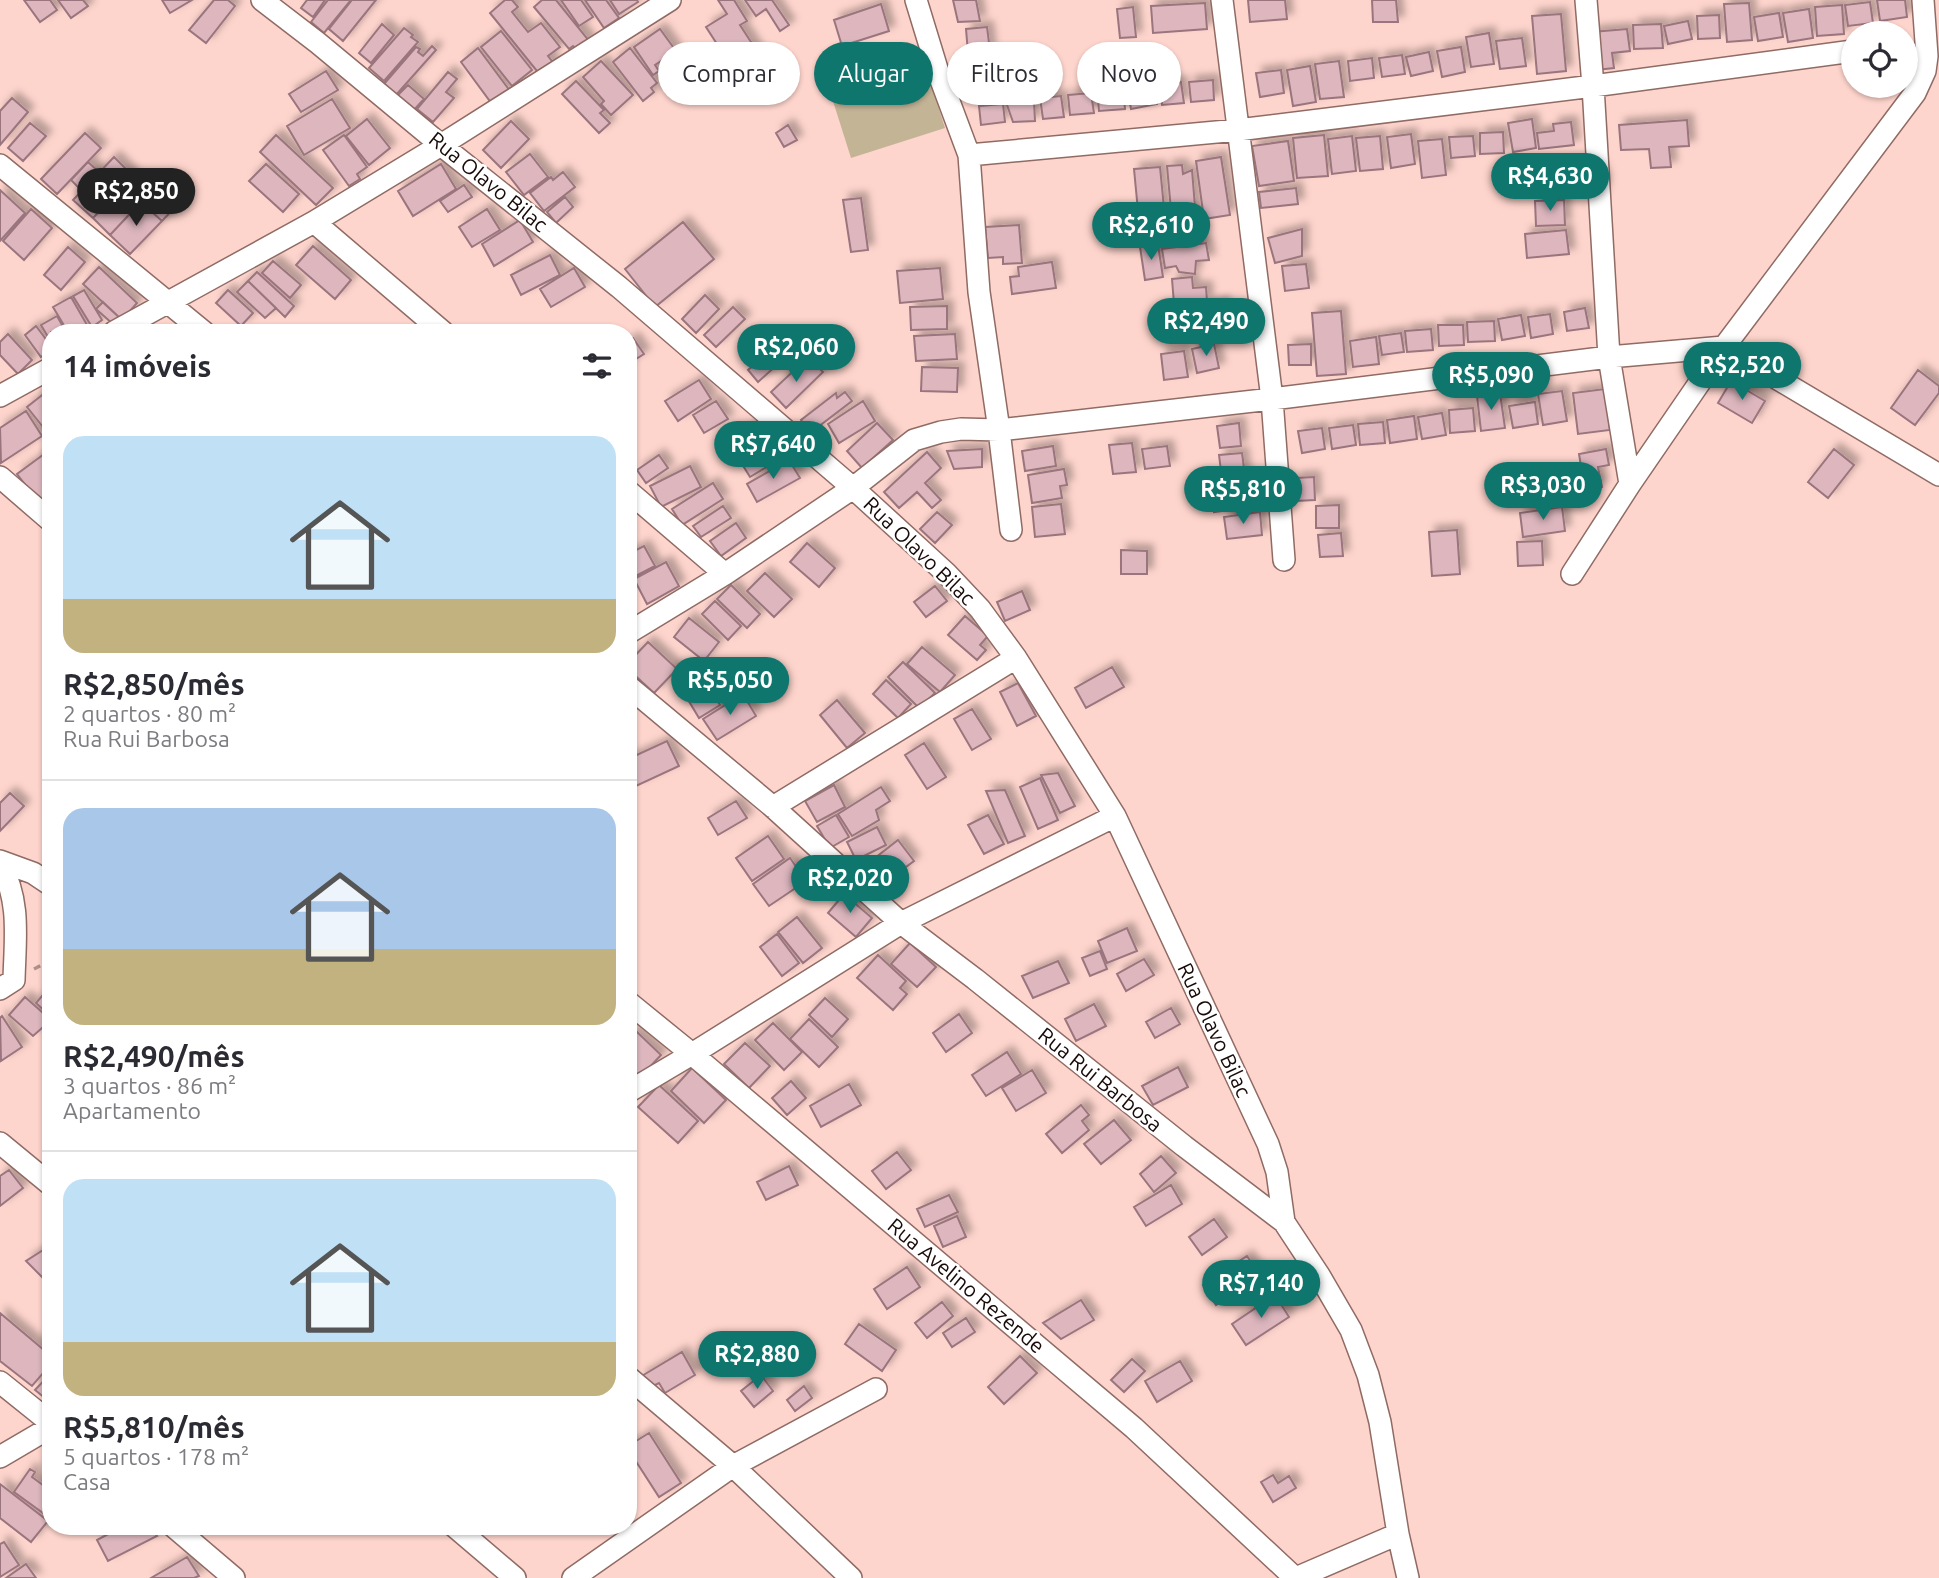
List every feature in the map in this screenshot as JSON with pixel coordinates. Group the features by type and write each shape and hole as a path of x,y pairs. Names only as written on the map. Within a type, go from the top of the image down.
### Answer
{"street":[{"name":"Rua Olavo Bilac","path":"262,0 619,287 853,488 980,609 1016,658 1115,816 1268,1144 1277,1172 1284,1222"},
{"path":"129,324 314,222 670,0"},
{"path":"916,0 938,72 969,155 979,292 1011,530"},
{"path":"1222,0 1272,399 1284,560"},
{"path":"1586,0 1609,358 1630,484"},
{"path":"1918,30 1923,0"},
{"path":"1918,40 1939,22"},
{"path":"1918,45 1927,56 1925,71 1918,86"},
{"path":"969,155 1238,130 1841,53"},
{"path":"1572,574 1630,484 1724,348 1911,98"},
{"path":"0,165 194,324"},
{"path":"314,222 434,324"},
{"path":"637,628 725,574 853,488 914,440 961,429 999,430 1609,358 1724,348 1938,472"},
{"path":"0,396 42,373"},
{"path":"0,477 42,513"},
{"path":"637,499 725,574"},
{"path":"773,807 1016,658"},
{"name":"Rua Rui Barbosa","path":"637,694 773,807 901,923 1284,1222 1351,1330 1368,1375 1380,1422 1408,1578"},
{"path":"637,1087 901,923 1115,816"},
{"path":"0,862 33,873 42,879"},
{"path":"0,862 15,905 7,985"},
{"name":"Rua Avelino Rezende","path":"637,1009 1134,1428 1296,1578"},
{"path":"0,1143 42,1178"},
{"path":"0,1381 42,1417"},
{"path":"637,1385 733,1466 851,1578"},
{"path":"637,1533 733,1466 876,1389"},
{"path":"0,1457 42,1431"},
{"path":"1296,1578 1398,1534"},
{"path":"184,1535 234,1578"},
{"path":"465,1535 515,1578"},
{"path":"573,1578 634,1535"}],"shaded area":[{"path":"933,90 945,128 851,158 834,105 933,105"}],"building":[{"path":"24,0 50,0 57,10 40,22"},
{"path":"58,0 83,0 88,6 71,18"},
{"path":"162,0 192,0 170,13"},
{"path":"214,0 228,0 235,6 206,43 189,30"},
{"path":"307,0 325,0 313,17 301,8"},
{"path":"328,0 351,0 324,33 311,22"},
{"path":"352,0 376,0 343,41 329,29"},
{"path":"505,0 512,0 518,7 512,12 528,32 541,23 560,47 548,56 555,65 541,76 490,13"},
{"path":"542,0 556,0 590,42 578,52 573,46 569,49 534,7"},
{"path":"561,0 581,0 593,17 579,26"},
{"path":"585,0 606,0 619,18 604,28"},
{"path":"610,0 637,0 638,2 619,14"},
{"path":"718,0 734,0 747,21 740,25 751,42 716,42 706,27 727,14"},
{"path":"745,0 772,0 789,25 780,31 766,9 756,16"},
{"path":"953,0 976,0 980,21 958,22"},
{"path":"1248,0 1285,0 1287,19 1250,22"},
{"path":"1372,0 1396,0 1398,22 1373,22"},
{"path":"1877,0 1905,0 1907,17 1880,21"},
{"path":"1870,2 1873,21 1847,21 1845,5"},
{"path":"1205,3 1207,29 1153,33 1151,6"},
{"path":"1749,3 1752,40 1727,42 1724,4"},
{"path":"881,4 889,31 855,42 841,42 834,20"},
{"path":"1842,5 1841,34 1817,36 1815,7"},
{"path":"1133,7 1136,37 1120,38 1117,9"},
{"path":"1809,9 1813,38 1788,42 1783,13"},
{"path":"1779,13 1783,37 1758,41 1754,17"},
{"path":"1561,14 1566,71 1537,74 1532,16"},
{"path":"1719,15 1720,38 1698,39 1697,16"},
{"path":"1688,21 1692,39 1668,44 1664,26"},
{"path":"382,24 394,35 371,63 359,53"},
{"path":"1661,24 1663,48 1634,49 1633,25"},
{"path":"987,27 989,42 967,42 966,29"},
{"path":"404,28 418,42 384,81 369,68"},
{"path":"660,29 669,42 658,42 658,63 655,65 658,72 653,75 634,47"},
{"path":"1627,29 1630,51 1612,53 1614,68 1596,70 1592,32"},
{"path":"501,31 532,70 512,86 481,47"},
{"path":"1489,33 1494,64 1471,67 1466,37"},
{"path":"1522,38 1526,66 1500,69 1496,41"},
{"path":"432,46 436,50 396,95 384,84 416,47 423,56"},
{"path":"1461,47 1465,72 1442,77 1437,51"},
{"path":"478,48 510,91 492,104 461,62"},
{"path":"630,48 657,83 651,88 654,92 643,101 613,62"},
{"path":"1429,52 1433,71 1411,76 1406,57"},
{"path":"1402,55 1405,74 1382,77 1379,58"},
{"path":"1372,58 1374,78 1350,81 1348,61"},
{"path":"601,61 633,95 611,115 601,104 604,101 583,77"},
{"path":"1339,61 1344,97 1320,99 1315,64"},
{"path":"1310,66 1316,102 1293,106 1287,70"},
{"path":"1281,70 1284,93 1260,97 1256,73"},
{"path":"326,71 338,90 301,112 289,94"},
{"path":"448,72 457,79 446,92 454,98 433,122 417,109"},
{"path":"1213,80 1214,100 1191,102 1189,82"},
{"path":"576,81 604,110 600,113 610,123 599,133 562,94"},
{"path":"1181,82 1184,103 1181,103"},
{"path":"408,85 424,99 413,111 397,96"},
{"path":"1077,94 1077,105 1093,105 1094,113 1070,115 1068,95"},
{"path":"12,98 28,112 0,145 0,111"},
{"path":"332,99 350,128 304,155 287,126"},
{"path":"1003,105 1005,122 981,125 979,106"},
{"path":"1007,105 1034,105 1035,121 1013,122"},
{"path":"1041,105 1062,105 1064,117 1043,119"},
{"path":"1098,105 1125,105 1125,109 1099,111"},
{"path":"1130,105 1152,105 1131,109"},
{"path":"367,119 390,148 369,165 346,136"},
{"path":"1532,119 1536,148 1513,152 1508,123"},
{"path":"1687,120 1689,146 1669,147 1671,167 1651,168 1649,149 1621,150 1619,125"},
{"path":"511,121 529,139 501,168 483,150"},
{"path":"1571,122 1574,145 1539,149 1537,133 1554,131 1553,124"},
{"path":"30,123 46,136 23,161 8,148"},
{"path":"788,125 797,140 784,147 776,133"},
{"path":"1503,132 1504,153 1480,154 1480,133"},
{"path":"85,133 101,148 57,194 41,179"},
{"path":"1411,134 1415,164 1391,168 1387,137"},
{"path":"276,135 333,188 316,205 260,152"},
{"path":"344,135 367,167 357,174 360,179 349,186 323,150"},
{"path":"1324,135 1328,176 1297,178 1293,138"},
{"path":"1352,136 1356,171 1332,174 1328,139"},
{"path":"1380,136 1383,169 1360,171 1356,138"},
{"path":"1473,136 1475,156 1451,158 1449,137"},
{"path":"1442,139 1446,175 1422,178 1418,141"},
{"path":"1288,141 1294,181 1259,186 1252,146"},
{"path":"530,154 548,177 524,195 506,172"},
{"path":"114,157 133,176 93,218 73,200"},
{"path":"1221,157 1230,215 1204,219 1196,161"},
{"path":"88,162 99,172 82,191 71,180"},
{"path":"266,164 299,194 283,212 249,181"},
{"path":"441,164 456,189 413,216 398,191"},
{"path":"1182,165 1183,174 1192,170 1196,219 1172,221 1167,166"},
{"path":"1160,167 1164,208 1138,211 1134,169"},
{"path":"563,172 575,187 544,211 530,193 551,177 553,180"},
{"path":"157,185 177,205 162,221 141,202"},
{"path":"464,185 472,197 448,212 440,201"},
{"path":"124,186 141,202 110,235 93,218"},
{"path":"1296,188 1298,204 1261,208 1259,192"},
{"path":"0,190 25,213 0,241"},
{"path":"565,197 573,207 556,223 547,212"},
{"path":"861,198 868,250 851,252 843,200"},
{"path":"1564,200 1565,225 1536,226 1535,201"},
{"path":"141,202 162,221 130,254 110,235"},
{"path":"31,209 52,228 24,260 3,241"},
{"path":"487,209 500,230 472,247 459,227"},
{"path":"520,220 533,242 494,266 482,244"},
{"path":"683,222 714,259 655,307 625,269"},
{"path":"1019,225 1022,263 1003,264 1003,257 988,258 985,227"},
{"path":"1302,229 1302,256 1275,263 1268,238"},
{"path":"1566,230 1569,254 1527,258 1525,234"},
{"path":"1206,243 1209,260 1196,261 1195,274 1179,272 1176,266 1165,268 1162,249"},
{"path":"1158,245 1163,277 1145,280 1140,247"},
{"path":"313,246 351,280 335,299 296,265"},
{"path":"68,247 85,262 61,290 44,275"},
{"path":"550,255 560,275 521,295 511,275"},
{"path":"273,261 301,285 290,298 262,273"},
{"path":"1052,262 1056,288 1012,294 1010,277 1019,276 1018,267"},
{"path":"1306,264 1309,288 1285,291 1282,266"},
{"path":"99,267 137,303 122,320 83,284"},
{"path":"574,268 585,287 551,307 540,289"},
{"path":"940,268 943,299 900,303 897,271"},
{"path":"257,272 294,306 285,317 248,281"},
{"path":"1192,277 1193,288 1206,287 1207,301 1174,304 1172,279"},
{"path":"248,281 276,308 265,318 237,292"},
{"path":"84,290 102,320 90,324 73,296"},
{"path":"228,290 253,313 243,324 239,324 216,303"},
{"path":"705,295 719,309 696,333 682,319"},
{"path":"71,297 86,324 63,324 53,307"},
{"path":"103,302 120,318 113,324 96,309"},
{"path":"1223,302 1229,325 1197,332 1192,310"},
{"path":"947,306 947,329 911,330 910,307"},
{"path":"733,307 745,319 716,347 704,335"},
{"path":"1585,308 1589,328 1567,331 1564,312"},
{"path":"1341,311 1346,374 1317,376 1312,313"},
{"path":"1550,314 1553,334 1531,338 1528,317"},
{"path":"1521,315 1525,336 1502,340 1498,319"},
{"path":"57,316 62,324 43,324"},
{"path":"1494,321 1495,341 1468,342 1467,322"},
{"path":"1438,325 1463,325 1464,345 1439,346"},
{"path":"36,326 42,334 42,356 41,357 25,335"},
{"path":"1431,329 1433,350 1407,352 1405,331"},
{"path":"1401,333 1404,352 1382,355 1379,336"},
{"path":"8,334 32,360 18,374 0,355 0,342"},
{"path":"955,334 957,359 916,361 914,336"},
{"path":"1376,337 1379,364 1353,367 1350,341"},
{"path":"637,344 644,354 637,358"},
{"path":"779,344 788,355 758,382 748,370"},
{"path":"1214,344 1219,368 1197,373 1192,349"},
{"path":"1311,344 1311,365 1289,365 1288,345"},
{"path":"1184,351 1188,377 1164,380 1161,354"},
{"path":"803,362 810,369 815,364 823,372 786,408 771,392"},
{"path":"922,367 958,368 957,392 921,391"},
{"path":"1918,370 1939,386 1939,393 1915,425 1891,408"},
{"path":"699,380 711,399 678,421 665,401"},
{"path":"1731,381 1765,401 1752,423 1718,403"},
{"path":"1605,389 1610,430 1578,434 1573,393"},
{"path":"1562,391 1567,421 1543,425 1538,394"},
{"path":"845,392 852,401 810,433 801,420 836,393 837,398"},
{"path":"1500,393 1505,428 1481,431 1477,396"},
{"path":"42,395 42,426 27,407"},
{"path":"716,401 728,419 704,433 693,415"},
{"path":"863,401 875,421 839,443 828,424"},
{"path":"1535,402 1538,424 1513,428 1509,406"},
{"path":"1473,408 1475,431 1450,433 1449,410"},
{"path":"26,411 42,436 1,463 0,428"},
{"path":"1442,413 1446,435 1422,439 1418,417"},
{"path":"1414,416 1417,439 1390,443 1387,420"},
{"path":"1383,422 1385,443 1360,445 1358,424"},
{"path":"877,423 893,440 862,468 847,451"},
{"path":"1239,423 1241,446 1220,448 1217,426"},
{"path":"755,425 765,441 732,462 721,446"},
{"path":"1353,425 1356,445 1332,449 1329,428"},
{"path":"1322,428 1325,449 1302,453 1298,431"},
{"path":"1132,443 1136,472 1113,474 1109,445"},
{"path":"1053,446 1056,466 1025,471 1022,451"},
{"path":"1167,446 1170,466 1145,469 1142,449"},
{"path":"766,449 775,462 750,477 742,464"},
{"path":"982,449 982,467 954,469 947,451"},
{"path":"1606,449 1609,465 1598,467 1602,487 1585,490 1579,454"},
{"path":"1834,449 1854,465 1828,498 1808,482"},
{"path":"927,452 941,468 925,483 941,500 932,508 917,492 899,508 884,492"},
{"path":"1242,453 1245,476 1222,479 1219,455"},
{"path":"659,455 668,468 646,483 637,470"},
{"path":"42,456 42,507 17,474"},
{"path":"789,460 800,478 757,502 747,484"},
{"path":"690,466 701,487 661,507 650,486"},
{"path":"1064,469 1067,485 1060,486 1062,498 1032,503 1028,475"},
{"path":"1579,474 1583,498 1562,501 1558,477"},
{"path":"1314,477 1315,500 1296,501 1295,478"},
{"path":"1267,480 1270,504 1214,512 1210,488"},
{"path":"713,483 723,499 682,525 672,509"},
{"path":"1061,504 1065,534 1035,537 1032,507"},
{"path":"1339,505 1339,528 1316,528 1316,506"},
{"path":"723,506 731,518 701,537 693,526"},
{"path":"1562,507 1565,531 1523,537 1520,513"},
{"path":"937,512 952,525 935,543 920,529"},
{"path":"1260,512 1262,535 1227,539 1224,517"},
{"path":"736,523 746,538 721,556 710,541"},
{"path":"1457,530 1460,574 1432,576 1429,532"},
{"path":"1341,533 1343,556 1320,557 1318,535"},
{"path":"1542,541 1543,565 1518,566 1517,542"},
{"path":"807,543 835,568 819,587 790,562"},
{"path":"644,546 655,566 637,575 637,550"},
{"path":"1121,550 1147,551 1147,574 1121,574"},
{"path":"666,562 679,586 647,604 637,585 637,577"},
{"path":"765,573 792,599 774,617 747,591"},
{"path":"731,585 760,614 747,628 717,599"},
{"path":"935,586 947,601 926,617 914,602"},
{"path":"1022,591 1030,610 1005,621 997,602"},
{"path":"715,601 741,626 728,640 702,614"},
{"path":"965,616 988,636 980,645 986,650 977,660 948,635"},
{"path":"689,618 719,642 704,661 674,637"},
{"path":"648,642 677,669 654,693 637,677 637,654"},
{"path":"922,647 955,675 940,692 907,664"},
{"path":"903,662 935,693 919,708 888,677"},
{"path":"1112,667 1124,687 1086,708 1075,688"},
{"path":"886,680 911,704 898,718 873,694"},
{"path":"1018,683 1036,716 1017,726 1000,692"},
{"path":"707,685 720,705 699,718 687,698"},
{"path":"743,694 756,716 717,740 703,719"},
{"path":"837,700 865,733 847,748 820,715"},
{"path":"972,709 991,739 972,750 954,719"},
{"path":"667,741 679,766 637,786 637,755"},
{"path":"924,743 946,777 927,789 905,755"},
{"path":"1058,773 1075,806 1060,813 1041,775"},
{"path":"1040,778 1058,820 1038,829 1020,787"},
{"path":"834,785 845,807 817,822 805,801"},
{"path":"881,787 890,801 876,810 879,820 852,836 838,814"},
{"path":"1005,790 1025,836 1008,843 986,791"},
{"path":"10,793 24,806 0,831 0,803"},
{"path":"736,801 747,818 718,835 708,818"},
{"path":"836,815 849,837 830,848 817,826"},
{"path":"988,815 1004,844 984,854 968,825"},
{"path":"877,827 886,845 856,860 847,842"},
{"path":"768,836 784,859 752,881 736,858"},
{"path":"898,840 914,861 891,878 875,858"},
{"path":"790,858 806,881 769,906 753,884"},
{"path":"844,894 872,918 856,937 828,913"},
{"path":"797,917 822,948 803,963 778,932"},
{"path":"1127,928 1137,951 1107,963 1098,941"},
{"path":"777,934 799,963 782,976 760,947"},
{"path":"910,943 936,967 917,987 891,964"},
{"path":"1100,951 1107,969 1090,976 1082,958"},
{"path":"878,955 906,981 900,988 907,994 893,1010 857,978"},
{"path":"1144,959 1154,975 1126,991 1117,974"},
{"path":"1058,961 1069,983 1033,998 1022,976"},
{"path":"42,996 42,1009 36,1003"},
{"path":"25,997 42,1012 42,1028 33,1036 9,1015"},
{"path":"825,998 848,1019 832,1037 809,1015"},
{"path":"1094,1004 1106,1026 1076,1041 1065,1019"},
{"path":"1171,1008 1180,1024 1155,1038 1146,1022"},
{"path":"959,1014 972,1033 946,1052 933,1033"},
{"path":"2,1016 22,1047 1,1061 0,1018"},
{"path":"809,1019 838,1047 819,1067 790,1039"},
{"path":"773,1023 802,1052 784,1070 755,1040"},
{"path":"637,1032 661,1055 637,1081"},
{"path":"745,1043 770,1066 749,1088 724,1064"},
{"path":"1007,1052 1021,1074 986,1096 972,1075"},
{"path":"1178,1067 1188,1087 1153,1105 1142,1086"},
{"path":"692,1068 726,1100 704,1123 671,1091"},
{"path":"1032,1070 1046,1093 1016,1111 1002,1088"},
{"path":"791,1081 806,1098 787,1115 772,1098"},
{"path":"849,1084 861,1105 821,1127 810,1106"},
{"path":"659,1085 698,1121 678,1143 638,1107"},
{"path":"1081,1105 1089,1115 1082,1121 1089,1130 1062,1153 1046,1134"},
{"path":"1114,1120 1131,1140 1101,1164 1084,1144"},
{"path":"897,1152 911,1170 886,1189 872,1171"},
{"path":"1161,1156 1176,1173 1154,1192 1140,1174"},
{"path":"789,1166 798,1185 766,1200 757,1182"},
{"path":"9,1170 23,1188 0,1206 0,1176"},
{"path":"1171,1185 1182,1204 1146,1226 1134,1207"},
{"path":"949,1195 958,1212 925,1227 917,1209"},
{"path":"957,1216 966,1237 943,1247 934,1226"},
{"path":"1214,1219 1227,1237 1202,1255 1189,1237"},
{"path":"42,1251 42,1277 26,1261"},
{"path":"1247,1256 1260,1275 1216,1305 1203,1285"},
{"path":"907,1267 920,1287 887,1309 874,1289"},
{"path":"1275,1295 1289,1317 1246,1345 1232,1324"},
{"path":"1081,1300 1094,1320 1061,1339 1043,1323"},
{"path":"942,1302 953,1316 927,1338 915,1323"},
{"path":"0,1313 42,1348 42,1374 32,1386 0,1361"},
{"path":"966,1318 975,1332 952,1347 943,1333"},
{"path":"859,1324 896,1350 882,1371 845,1344"},
{"path":"682,1352 695,1375 665,1393 659,1383 647,1389 640,1377"},
{"path":"1020,1356 1037,1373 1004,1404 988,1387"},
{"path":"1132,1359 1145,1371 1124,1392 1111,1380"},
{"path":"1180,1361 1192,1381 1157,1402 1145,1381"},
{"path":"761,1375 773,1391 754,1407 741,1391"},
{"path":"42,1383 42,1396 35,1390"},
{"path":"804,1386 812,1398 795,1411 787,1400"},
{"path":"649,1433 681,1483 659,1497 637,1463 637,1440"},
{"path":"30,1469 35,1472 32,1477 42,1484 42,1512 14,1492"},
{"path":"1273,1475 1278,1483 1289,1476 1296,1488 1273,1502 1261,1482"},
{"path":"0,1484 42,1516 42,1528 31,1542 0,1518"},
{"path":"106,1535 157,1536 108,1561 97,1540"},
{"path":"4,1542 19,1565 0,1577 0,1544"},
{"path":"187,1557 199,1576 151,1578"},
{"path":"26,1564 36,1578 6,1578"}]}
